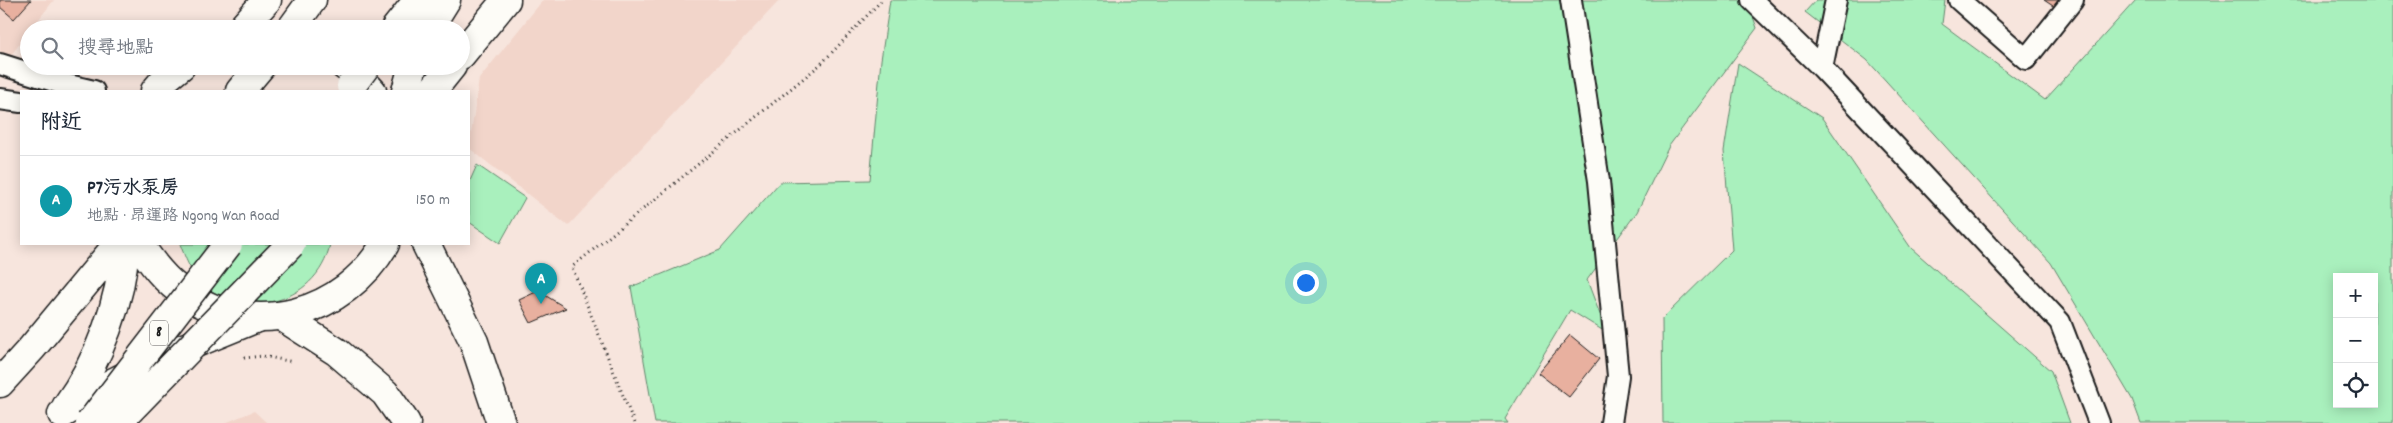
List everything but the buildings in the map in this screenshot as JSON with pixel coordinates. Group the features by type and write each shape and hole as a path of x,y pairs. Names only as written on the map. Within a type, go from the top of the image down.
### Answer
{"main road":[{"path":"249,20 267,0"},
{"path":"298,20 312,0"},
{"path":"402,20 418,0"},
{"path":"434,20 446,0"},
{"path":"470,44 506,0"},
{"path":"156,90 170,75"},
{"path":"241,90 253,75"},
{"path":"358,75 371,90"},
{"path":"348,90 359,75"},
{"path":"406,90 410,75"},
{"path":"433,90 445,75"},
{"path":"0,383 32,348 117,245"},
{"path":"57,418 80,388 97,353 114,304 125,245"},
{"path":"140,245 159,272 184,294 206,306 225,313 269,317 337,352 385,393 406,423"},
{"name":"8","path":"90,423 227,245"},
{"path":"117,423 290,245"},
{"path":"57,418 114,382 170,354 269,317 318,306 356,282 375,261 385,245"},
{"path":"426,245 474,342 501,423"}],"lane":[{"path":"1571,0 1599,181 1618,376 1610,423"},
{"path":"1752,0 1822,68 2060,322 2099,423"},
{"path":"1822,68 1836,0"},
{"path":"1959,0 2026,59 2073,0"},
{"path":"0,64 20,70"},
{"path":"35,75 90,90"},
{"path":"0,99 20,102"}],"path":[{"path":"634,423 572,267 821,64 882,0"},
{"path":"238,359 263,356 301,365"}],"shaded area":[{"path":"0,0 54,0 38,20 20,20 20,43 0,69"},
{"path":"543,0 780,0 568,226 470,149 479,79"},
{"path":"254,411 267,423 225,423"}],"green space":[{"path":"890,0 1747,0 1757,28 1669,146 1637,212 1587,280 1607,333 1570,310 1505,419 1508,423 655,423 631,287 720,250 780,182 870,180 881,60"},
{"path":"1816,0 1945,0 1942,24 2045,100 2136,0 2393,0 2393,423 2141,423 2132,399 2051,263 1867,60 1805,12"},
{"path":"1738,63 1822,118 1911,248 2051,371 2070,423 1663,423 1662,319 1732,250 1724,151"},
{"path":"477,165 525,198 500,243 470,223 470,181"},
{"path":"180,245 330,245 322,265 309,282 292,294 273,302 252,304 231,300 212,291 195,275 186,260"}],"place":[{"name":"P7污水泵房","path":"541,304"}]}
